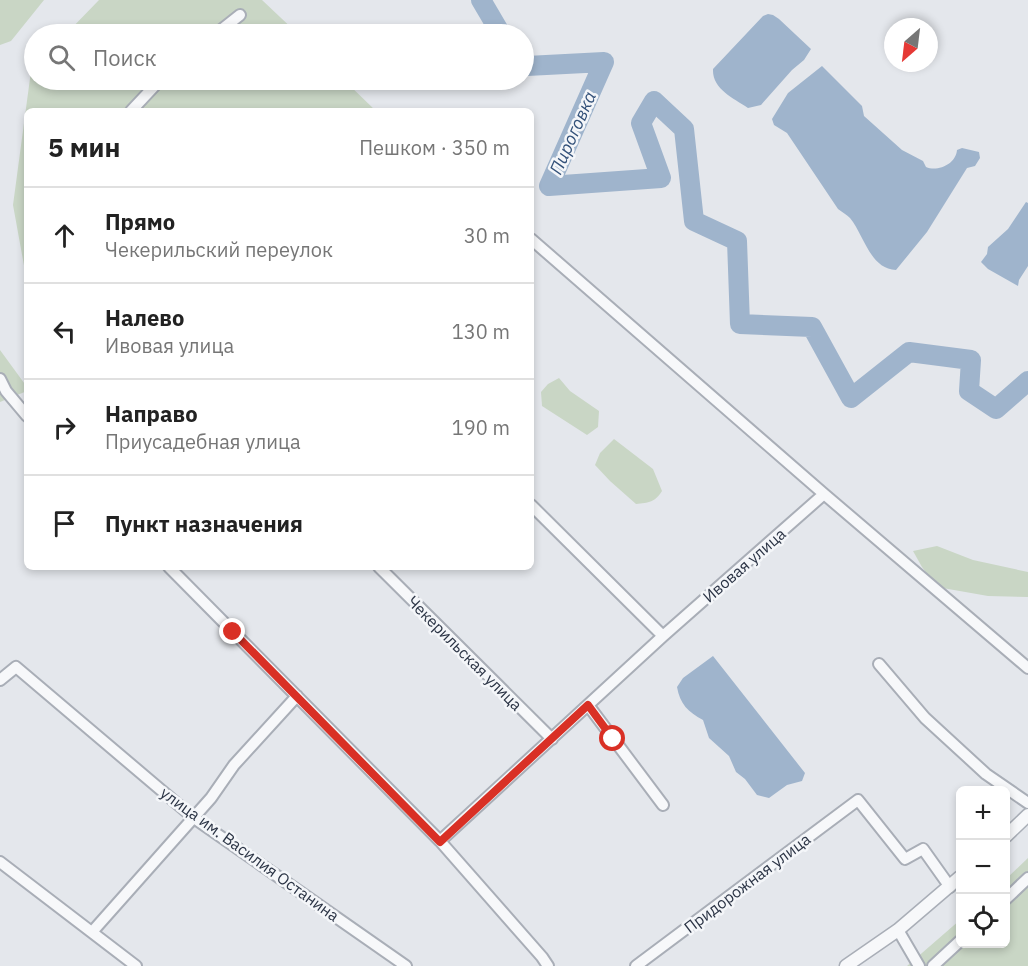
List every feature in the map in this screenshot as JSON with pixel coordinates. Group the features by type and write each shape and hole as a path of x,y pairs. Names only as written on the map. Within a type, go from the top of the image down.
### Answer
{"street":[{"path":"229,24 240,15"},
{"path":"135,108 151,90"},
{"path":"534,242 1028,668"},
{"path":"0,379 6,391 24,412"},
{"name":"Ивовая улица","path":"440,842 663,636 824,494"},
{"path":"534,508 663,636"},
{"path":"172,570 440,842 548,966"},
{"name":"Чекерильская улица","path":"382,570 552,739"},
{"path":"879,664 925,718 986,774 1028,803"},
{"name":"улица им. Василия Останина","path":"0,680 16,668 195,818 406,966"},
{"path":"92,932 195,818 234,765 297,696"},
{"path":"588,705 663,805"},
{"name":"Придорожная улица","path":"636,966 858,800 905,859 923,849 950,887"},
{"path":"1010,832 1027,818"},
{"path":"0,862 136,966"},
{"path":"1010,894 1028,878"},
{"path":"846,966 898,930 956,881"},
{"path":"898,930 919,966"},
{"path":"933,966 956,945"}],"green space":[{"path":"0,0 44,0 11,41 0,45"},
{"path":"99,0 262,0 287,24 76,24"},
{"path":"28,90 354,90 373,108 26,108"},
{"path":"24,123 24,266 13,205"},
{"path":"0,350 24,383 24,392 0,402"},
{"path":"559,378 570,391 599,411 598,427 587,435 542,406 541,392 548,384"},
{"path":"614,439 653,469 662,491 654,500 636,504 595,465 600,453"},
{"path":"937,546 973,560 1028,572 1028,597 988,596 937,587 913,551"},
{"path":"1028,858 1028,966 907,966 956,923 956,948 1010,948 1010,875"}],"water":[{"path":"768,14 779,19 811,49 804,60 761,105 748,108 730,97 720,87 716,82 713,69 763,16"},
{"path":"822,66 862,106 864,116 902,150 923,161 926,167 946,166 956,155 957,150 962,148 979,152 980,158 975,166 967,168 927,232 896,270 887,268 874,258 855,225 838,209 787,133 774,125 772,119 788,93"},
{"path":"1026,202 1028,203 1028,266 1018,286 988,269 981,262 987,254 988,247 1008,229"},
{"path":"713,656 805,773 802,781 787,785 769,798 757,795 745,779 736,772 729,756 709,738 703,720 689,711 683,703 677,687 683,678"}],"waterway":[{"name":"Пироговка","path":"481,0 495,24"},
{"name":"Пироговка","path":"534,66 604,62 549,186 661,178 641,123 654,101 684,129 694,221 737,241 740,324 812,327 851,398 909,352 971,360 969,391 996,409 1028,381"}],"route":[{"path":"233,632 440,842 588,705 613,739"}]}
